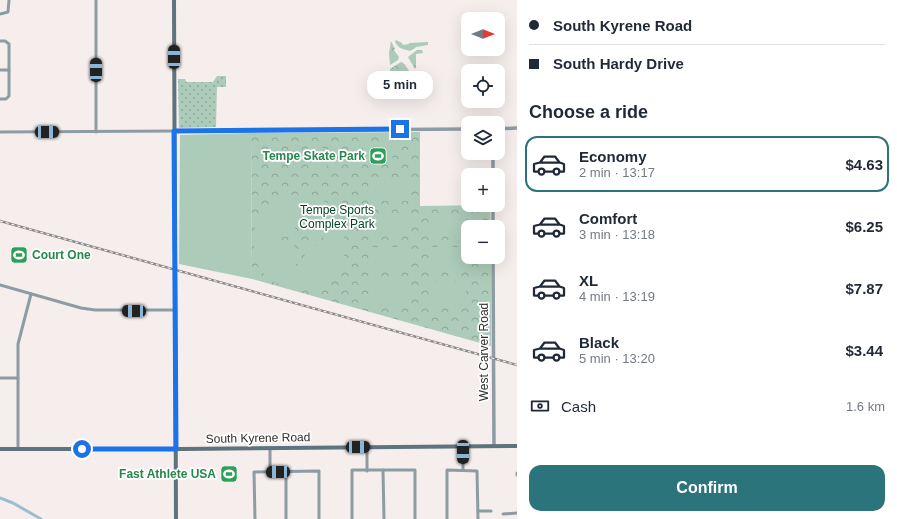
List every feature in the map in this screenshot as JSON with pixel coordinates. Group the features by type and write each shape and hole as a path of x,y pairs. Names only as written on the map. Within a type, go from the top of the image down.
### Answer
{"main road":[{"path":"174,0 176,519"},
{"name":"South Kyrene Road","path":"0,449 517,446"}],"street":[{"path":"0,14 8,12 9,0"},
{"path":"96,0 96,132"},
{"path":"0,41 8,42 9,44 9,96 8,98 0,99"},
{"path":"0,70 9,70"},
{"path":"0,132 461,128"},
{"path":"505,129 517,128"},
{"name":"West Carver Road","path":"493,264 494,446"},
{"path":"0,285 81,308 95,310 176,310"},
{"path":"18,449 19,339 31,294"},
{"path":"0,378 18,378"},
{"path":"463,446 463,470"},
{"path":"367,447 367,471"},
{"path":"270,448 270,472"},
{"path":"352,519 352,470 415,470 415,519"},
{"path":"383,470 384,519"},
{"path":"447,519 447,470 477,471 478,519"},
{"path":"255,519 254,472 319,471 318,519"},
{"path":"286,472 286,519"},
{"path":"478,511 491,511"},
{"path":"503,514 517,513"}],"green space":[{"path":"396,40 403,45 409,43 428,42 428,45 416,47 410,51 400,47 395,42"},
{"path":"391,41 395,49 394,50 399,57 398,60 390,65 389,53"},
{"path":"417,50 422,50 423,53 416,54 415,69 408,57"},
{"path":"401,62 409,71 410,74 408,78 386,78 385,73 390,72 390,69"},
{"path":"217,76 226,76 226,87 217,87 216,127 179,128 178,79 185,79 186,82 213,82"},
{"name":"Tempe Sports Complex Park","path":"420,132 420,206 461,205 461,212 490,212 491,220 461,220 461,264 491,264 491,346 252,279 251,133"},
{"path":"251,133 252,279 179,264 180,135"},
{"name":"Tempe Skate Park","path":"363,146 391,146 393,161 363,161 363,152 360,152 360,149 363,149"},
{"path":"309,148 327,148 327,169 309,169"},
{"path":"370,177 410,177 410,201 370,201"},
{"path":"284,197 299,197 299,218 295,218 294,237 276,237 276,246 294,246 296,248 296,266 304,266 305,248 307,246 323,246 323,242 345,243 344,256 340,268 334,275 321,284 313,286 298,286 284,285 271,281 259,268 256,262 254,254 254,237 256,222 263,210 268,205"},
{"path":"300,197 320,200 334,207 341,221 344,241 323,241 323,237 306,237 304,235 305,218 300,217"},
{"path":"430,213 466,213 466,220 461,220 461,235 430,235"},
{"path":"370,214 409,214 409,236 370,236"},
{"path":"371,247 409,247 409,270 371,270"},
{"path":"430,247 461,247 461,264 465,264 465,270 430,270"},
{"path":"370,281 410,281 410,304 370,304"},
{"path":"430,282 466,282 466,305 430,305"}],"waterway":[{"path":"0,498 13,503 41,519"}],"railway":[{"path":"0,221 517,365"}],"place":[{"name":"Tempe Skate Park","path":"378,156"},
{"name":"Court One","path":"19,255"},
{"name":"Fast Athlete USA","path":"229,474"}],"route":[{"path":"82,449 176,449 174,131 400,129"}]}
